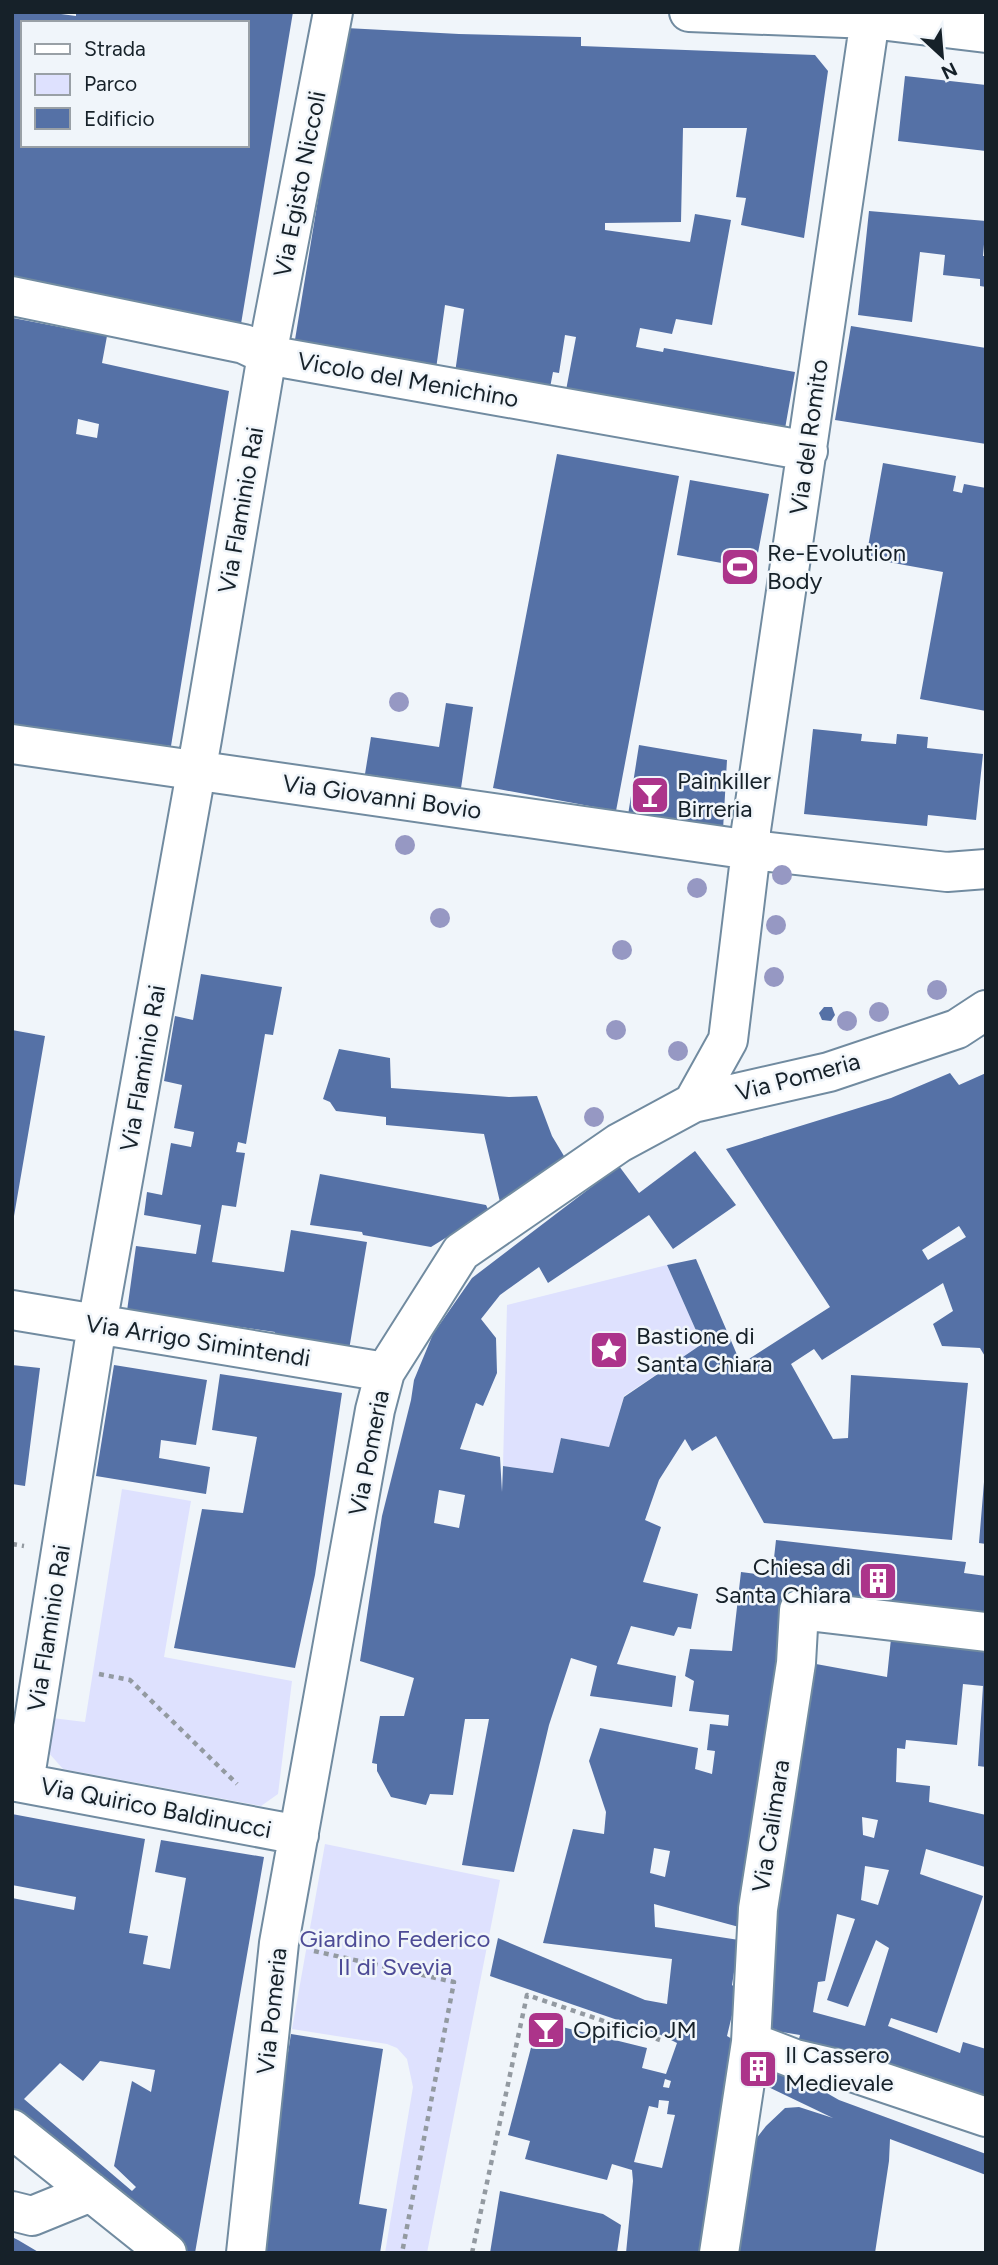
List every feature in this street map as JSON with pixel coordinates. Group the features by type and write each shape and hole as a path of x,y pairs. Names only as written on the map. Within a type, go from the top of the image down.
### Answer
{"street":[{"name":"Via Egisto Niccoli","path":"267,355 333,12"},
{"path":"689,12 871,16 986,33"},
{"name":"Via del Romito","path":"692,1103 728,1040 753,816 871,16"},
{"name":"Vicolo del Menichino","path":"12,296 244,344 267,355 808,451"},
{"name":"Via Flaminio Rai","path":"18,1782 267,355"},
{"name":"Via Giovanni Bovio","path":"12,744 751,850 947,872 986,869"},
{"name":"Via Pomeria","path":"246,2253 279,1942 375,1409 385,1372 461,1252 619,1143 692,1103 830,1072 957,1029 986,1010"},
{"name":"Via Arrigo Simintendi","path":"12,1310 385,1372"},
{"name":"Via Calimara","path":"719,2253 751,2042 758,1909 796,1663 799,1610 986,1632"},
{"name":"Via Quirico Baldinucci","path":"18,1782 299,1835"},
{"path":"751,2042 795,2060 855,2073 986,2117"},
{"path":"12,2129 166,2253"},
{"path":"12,2211 32,2216 90,2192"}],"path":[{"path":"12,1544 25,1546"},
{"path":"99,1674 130,1679 240,1787"},
{"path":"302,1948 454,1982 402,2253"},
{"path":"472,2253 527,1995 660,2040"}],"green space":[{"path":"667,1265 702,1344 624,1396 609,1447 561,1438 553,1473 503,1466 507,1305"},
{"path":"122,1489 191,1501 164,1657 292,1681 278,1794 261,1806 63,1769 48,1752 52,1718 85,1722"},
{"name":"Giardino Federico II di Svevia","path":"325,1844 500,1880 427,2253 385,2253 413,2087 407,2059 397,2048 387,2044 292,2029"}],"building":[{"path":"12,12 46,12 76,16 76,12 293,12 239,336 12,291"},
{"path":"346,28 581,37 581,46 815,55 828,71 804,238 741,225 746,198 736,197 747,128 683,128 681,222 605,223 605,230 690,242 695,214 731,220 712,325 676,319 672,334 640,328 636,347 663,352 664,348 795,372 783,440 564,401 576,337 565,335 559,373 553,372 548,398 454,380 464,309 445,305 435,376 293,352"},
{"path":"905,76 986,85 986,151 898,141"},
{"path":"869,211 986,221 983,256 986,256 986,287 980,286 980,279 943,275 945,255 920,252 912,322 858,315"},
{"path":"13,318 107,336 102,363 229,391 171,746 12,727","holes":["78,419 99,424 97,438 76,434"]},
{"path":"851,326 986,348 986,444 835,420"},
{"path":"557,454 679,476 616,811 493,788"},
{"path":"883,463 956,476 953,491 962,493 964,484 986,488 986,711 920,699 943,572 866,558"},
{"path":"690,480 769,494 755,569 677,555"},
{"path":"446,703 473,707 461,788 365,774 371,737 439,747"},
{"path":"813,729 862,734 861,741 896,744 897,734 928,737 927,748 983,754 976,820 928,815 927,826 804,814"},
{"path":"639,745 727,760 723,830 628,815"},
{"path":"201,974 282,987 273,1035 265,1034 246,1144 238,1142 236,1152 245,1153 236,1207 222,1205 212,1262 284,1272 291,1230 367,1242 349,1350 274,1338 275,1332 127,1311 136,1246 196,1254 201,1225 144,1215 147,1192 162,1195 171,1143 191,1147 194,1132 174,1128 182,1085 164,1081 175,1016 193,1020"},
{"path":"824,1007 832,1007 835,1015 831,1021 822,1020 819,1013"},
{"path":"12,1030 45,1036 14,1216 12,1216"},
{"path":"339,1049 390,1058 391,1088 509,1097 537,1096 552,1136 567,1161 500,1202 484,1134 386,1125 386,1117 336,1111 330,1102 323,1099"},
{"path":"950,1073 959,1085 986,1073 986,1358 980,1348 942,1346 933,1324 953,1311 943,1283 822,1360 814,1349 791,1364 833,1439 848,1438 851,1375 968,1383 952,1540 764,1523 716,1436 692,1451 685,1439 659,1480 645,1520 661,1527 643,1582 698,1594 691,1629 678,1627 674,1636 631,1626 617,1664 676,1676 672,1707 590,1696 597,1666 571,1658 549,1725 514,1872 462,1865 489,1719 465,1719 453,1795 430,1794 426,1805 391,1797 377,1771 377,1764 372,1763 380,1716 404,1716 414,1678 360,1661 382,1516 414,1380 433,1334 472,1278 619,1166 639,1193 695,1151 736,1205 673,1249 649,1215 548,1283 539,1267 500,1295 481,1319 496,1338 497,1373 483,1406 476,1403 460,1449 500,1457 502,1492 503,1466 553,1473 561,1438 609,1447 624,1397 702,1344 667,1265 696,1259 741,1364 830,1307 726,1149 891,1098","holes":["959,1226 966,1237 928,1260 922,1250","439,1490 465,1495 459,1528 434,1523"]},
{"path":"320,1174 486,1205 489,1211 431,1247 363,1235 362,1232 310,1225"},
{"path":"12,1365 40,1368 25,1486 12,1484"},
{"path":"114,1365 207,1380 196,1445 161,1440 159,1458 210,1467 206,1494 96,1476"},
{"path":"220,1374 342,1393 315,1575 295,1668 174,1648 202,1509 243,1513 257,1437 212,1430"},
{"path":"986,1482 986,1544 979,1543"},
{"path":"776,1540 966,1562 964,1573 986,1576 986,1626 784,1601 739,1927 654,1904 655,1927 739,1940 732,1985 738,1990 727,2036 839,2100 986,2154 986,2175 890,2139 875,2253 722,2253 753,2143 766,2126 785,2108 799,2107 833,2118 733,2070 704,2253 626,2253 632,2170 612,2164 607,2180 525,2159 530,2141 508,2135 538,2021 647,2048 642,2068 666,2074 677,2043 661,2035 490,1976 498,1938 645,2000 667,2004 672,1959 543,1943 573,1829 604,1834 606,1812 589,1761 600,1728 698,1748 695,1769 712,1774 715,1751 707,1750 710,1724 728,1726 729,1715 689,1711 694,1681 685,1676 690,1649 732,1651 741,1572 772,1576","holes":["654,1848 670,1851 665,1877 650,1873","665,2079 671,2081 669,2088 663,2087","659,2100 669,2101 667,2114 675,2115 662,2168 634,2162 649,2106 658,2108"]},
{"path":"892,1629 986,1638 986,1767 978,1766 983,1686 963,1684 957,1745 906,1740 905,1749 897,1748 896,1782 930,1786 929,1802 986,1815 985,1867 926,1849 920,1874 983,1896 937,2033 891,2018 888,2026 960,2053 963,2042 986,2049 986,2110 796,2050 800,2035 764,2029 763,1974 816,1664 887,1677","holes":["862,1817 878,1820 874,1838 863,1835","865,1866 889,1870 878,1905 861,1900","837,1914 855,1919 827,2000 848,2007 876,1940 889,1948 865,2026 813,2012 818,1982 825,1981"]},
{"path":"12,1814 145,1839 129,1933 148,1936 143,1964 170,1969 186,1878 155,1872 161,1840 264,1857 195,2253 147,2253 12,2132 12,1898 74,1910 76,1897 12,1885","holes":["100,2061 155,2070 151,2092 132,2081 114,2166 136,2187 132,2191 24,2099 60,2063 83,2081"]},
{"path":"291,2034 383,2049 359,2204 387,2209 380,2253 256,2253"},
{"path":"500,2191 603,2214 621,2225 617,2253 490,2253"},
{"path":"12,2237 18,2240 40,2253 12,2253"}],"place":[{"name":"Re-Evolution Body","path":"740,567"},
{"name":"Painkiller Birreria","path":"650,795"},
{"name":"Bastione di Santa Chiara","path":"609,1350"},
{"name":"Chiesa di Santa Chiara","path":"878,1581"},
{"name":"Opificio JM","path":"546,2030"},
{"name":"Il Cassero Medievale","path":"758,2069"}]}
